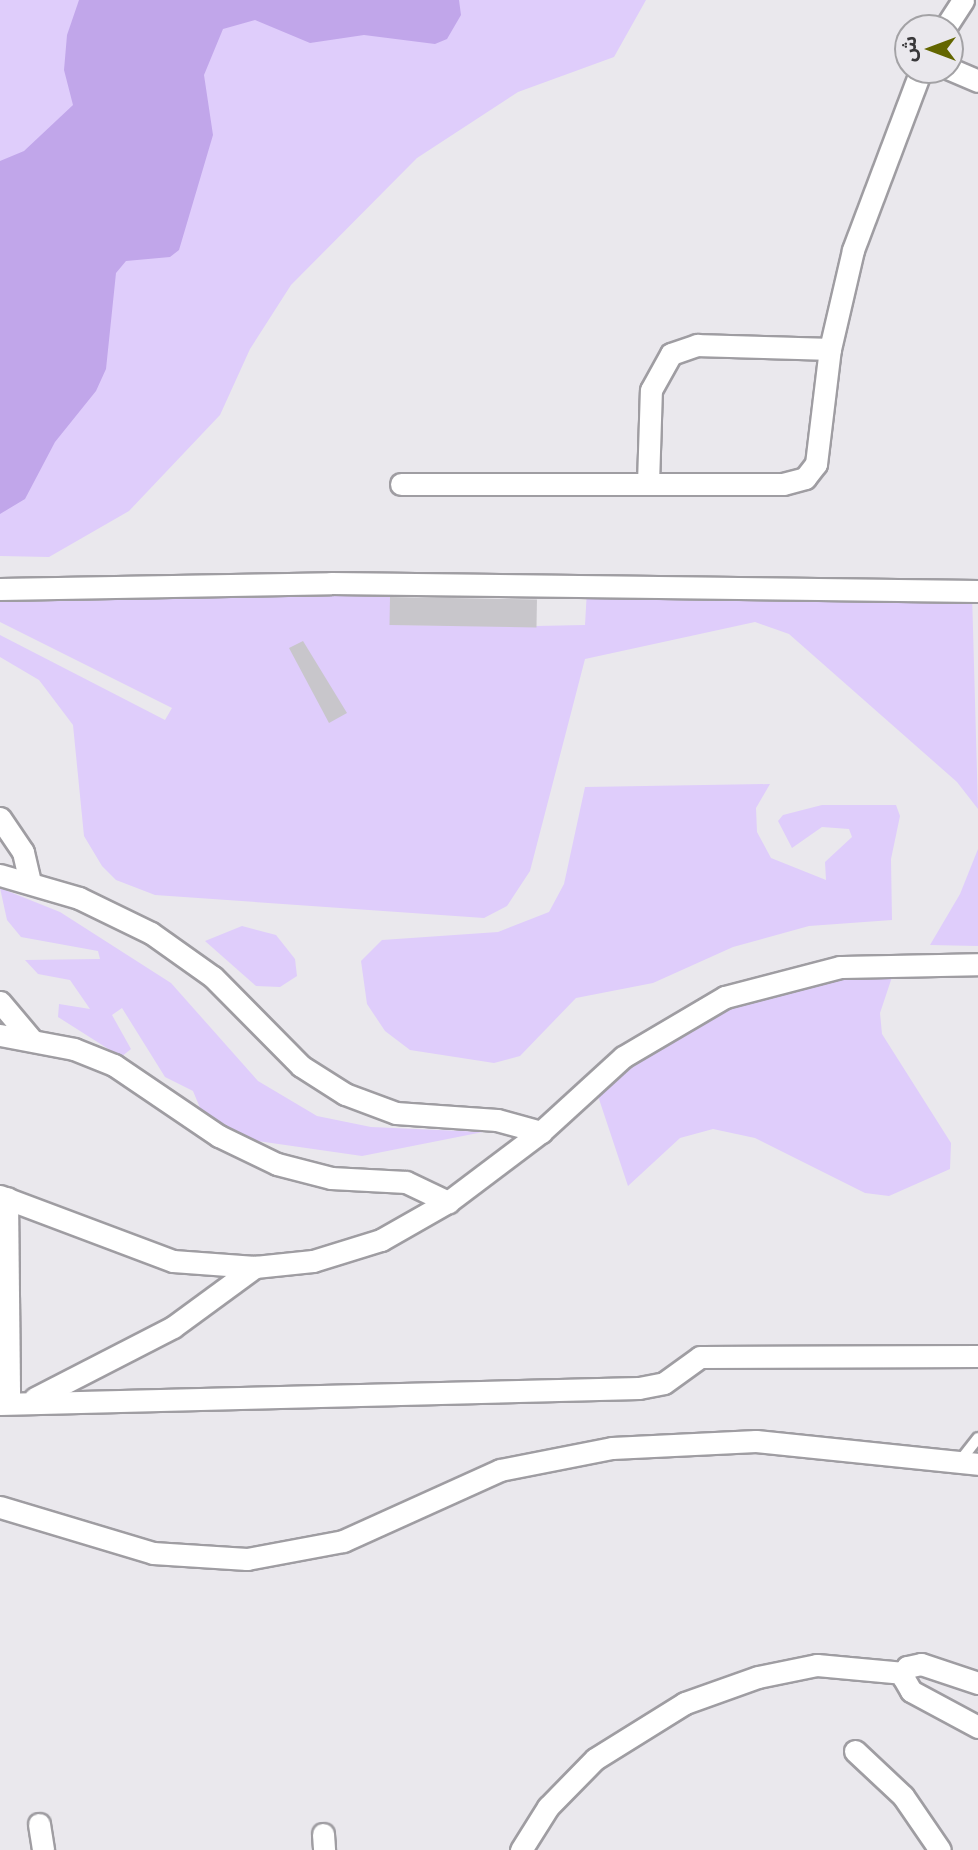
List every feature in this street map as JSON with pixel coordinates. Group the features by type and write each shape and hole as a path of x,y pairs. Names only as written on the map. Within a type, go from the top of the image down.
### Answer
{"street":[{"path":"401,484 783,484 805,478 816,464 830,349 853,250 916,84"},
{"path":"648,483 652,390 671,354 697,345 830,349"},
{"path":"0,589 331,583 978,591"},
{"path":"0,818 23,852 30,882"},
{"path":"0,875 30,882 116,914 185,955 301,1066 345,1094 396,1113 497,1120 541,1132"},
{"path":"11,1403 4,1197 173,1261 255,1268 347,1252 448,1202 541,1132 623,1057 725,997 840,967 978,964"},
{"path":"0,1002 32,1040"},
{"path":"0,1035 32,1040 114,1065 209,1130 277,1164 331,1178 407,1182 448,1202"},
{"path":"11,1403 142,1346 255,1268"},
{"path":"11,1403 639,1388 664,1383 700,1357 978,1356"},
{"path":"0,1507 153,1553 247,1559 343,1541 468,1482 565,1454 756,1441 969,1462"},
{"path":"521,1850 548,1807 595,1759 685,1703 758,1676 817,1665 904,1673 921,1664 978,1683"},
{"path":"904,1673 908,1689 978,1727"},
{"path":"855,1752 903,1796 940,1850"},
{"path":"39,1824 43,1850"}],"lane":[{"path":"969,1462 978,1438"}],"shaded area":[{"path":"0,0 646,0 614,57 518,92 417,158 291,285 250,349 220,415 129,511 49,557 0,556"},
{"path":"79,0 459,0 461,15 447,39 435,44 364,35 310,43 255,20 223,29 204,75 213,135 179,250 170,257 126,261 116,273 106,369 96,391 55,442 25,499 0,514 0,161 24,151 73,105 64,70 67,35"},
{"path":"390,589 391,625 536,626 585,625 587,590 972,593 978,809 957,782 789,634 755,622 585,659 530,871 507,906 484,918 155,895 116,880 102,866 84,836 73,725 39,680 0,657 0,635 165,720 172,708 0,622 0,593"},
{"path":"770,784 756,808 757,832 771,858 826,880 825,862 852,837 849,829 822,827 792,848 778,821 783,815 822,805 896,805 900,816 891,859 892,920 809,926 733,947 653,983 576,998 520,1056 494,1063 410,1050 385,1031 367,1004 361,961 382,940 498,932 549,912 564,884 585,787"},
{"path":"978,849 978,946 930,945 960,894"},
{"path":"0,888 60,912 171,983 258,1081 317,1116 371,1127 483,1132 362,1156 251,1140 203,1115 193,1091 165,1077 122,1008 112,1015 131,1049 121,1057 58,1017 59,1004 90,1009 70,980 38,974 25,960 100,959 98,951 21,937 7,920"},
{"path":"242,926 276,935 295,959 297,976 280,987 256,986 205,941"},
{"path":"893,974 880,1013 882,1034 951,1143 950,1169 889,1196 865,1193 755,1138 713,1129 680,1138 628,1186 598,1096 666,1034 748,994 813,975"}],"building":[{"path":"390,597 537,600 536,628 390,625"},
{"path":"303,641 347,713 329,723 289,648"}]}
